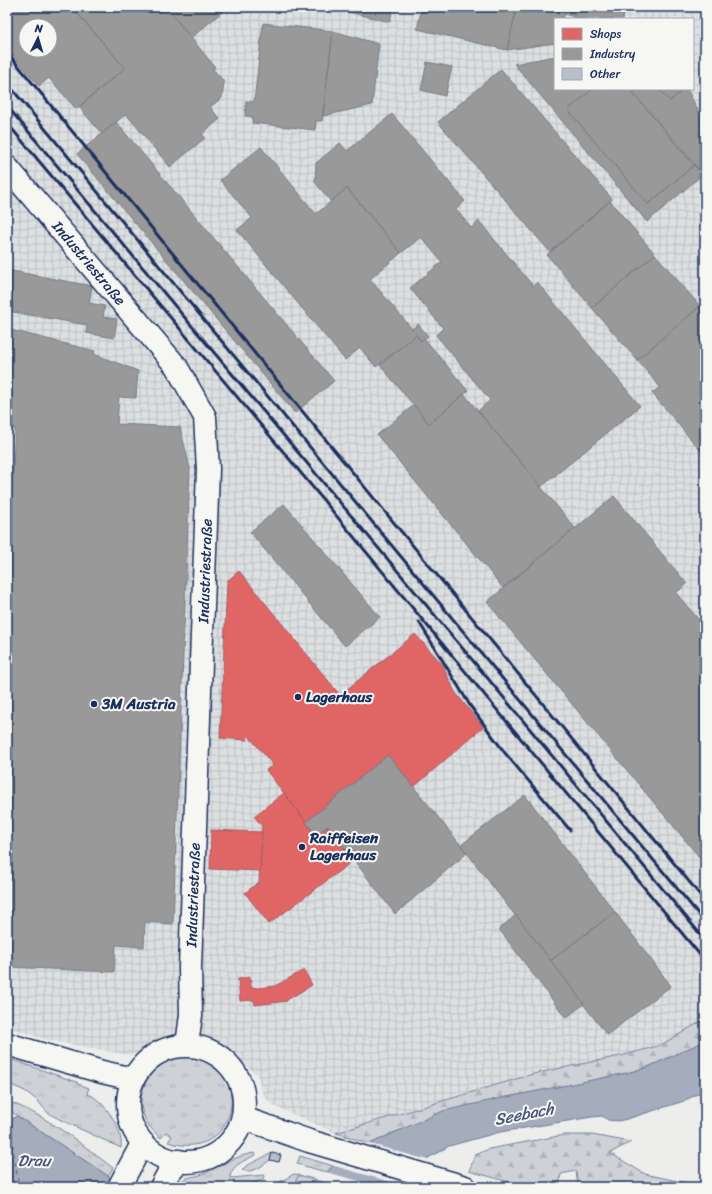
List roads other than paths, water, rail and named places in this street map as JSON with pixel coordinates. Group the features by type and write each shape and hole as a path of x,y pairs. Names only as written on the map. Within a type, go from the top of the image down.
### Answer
{"street":[{"name":"Industriestraße","path":"7,167 176,366 205,417 208,469 190,967 191,1015 188,1045"},
{"path":"7,1044 102,1072 133,1079"},
{"path":"119,1187 140,1149 128,1107 129,1090 133,1079 148,1059 165,1049 188,1045 202,1047 220,1056 238,1077 244,1097 243,1118 239,1130 223,1149 208,1158 170,1173 157,1154 140,1149"},
{"path":"243,1118 309,1141 459,1185"}],"water":[{"name":"Seebach","path":"705,1041 705,1090 684,1101 618,1121 608,1120 602,1116 592,1117 500,1132 449,1146 378,1187 314,1187 333,1166 378,1140 443,1111 627,1073 648,1067"},
{"name":"Drau","path":"17,1116 125,1187 7,1187 7,1122"}],"railway":[{"path":"7,52 705,901"},
{"path":"7,83 705,922"},
{"path":"7,106 490,681 705,940"},
{"path":"7,123 286,455 705,961"},
{"path":"419,622 471,707 505,753 570,830"}],"place":[{"name":"Lagerhaus","path":"298,697"},
{"name":"3M Austria","path":"94,704"},
{"name":"Raiffeisen Lagerhaus","path":"302,847"}]}
